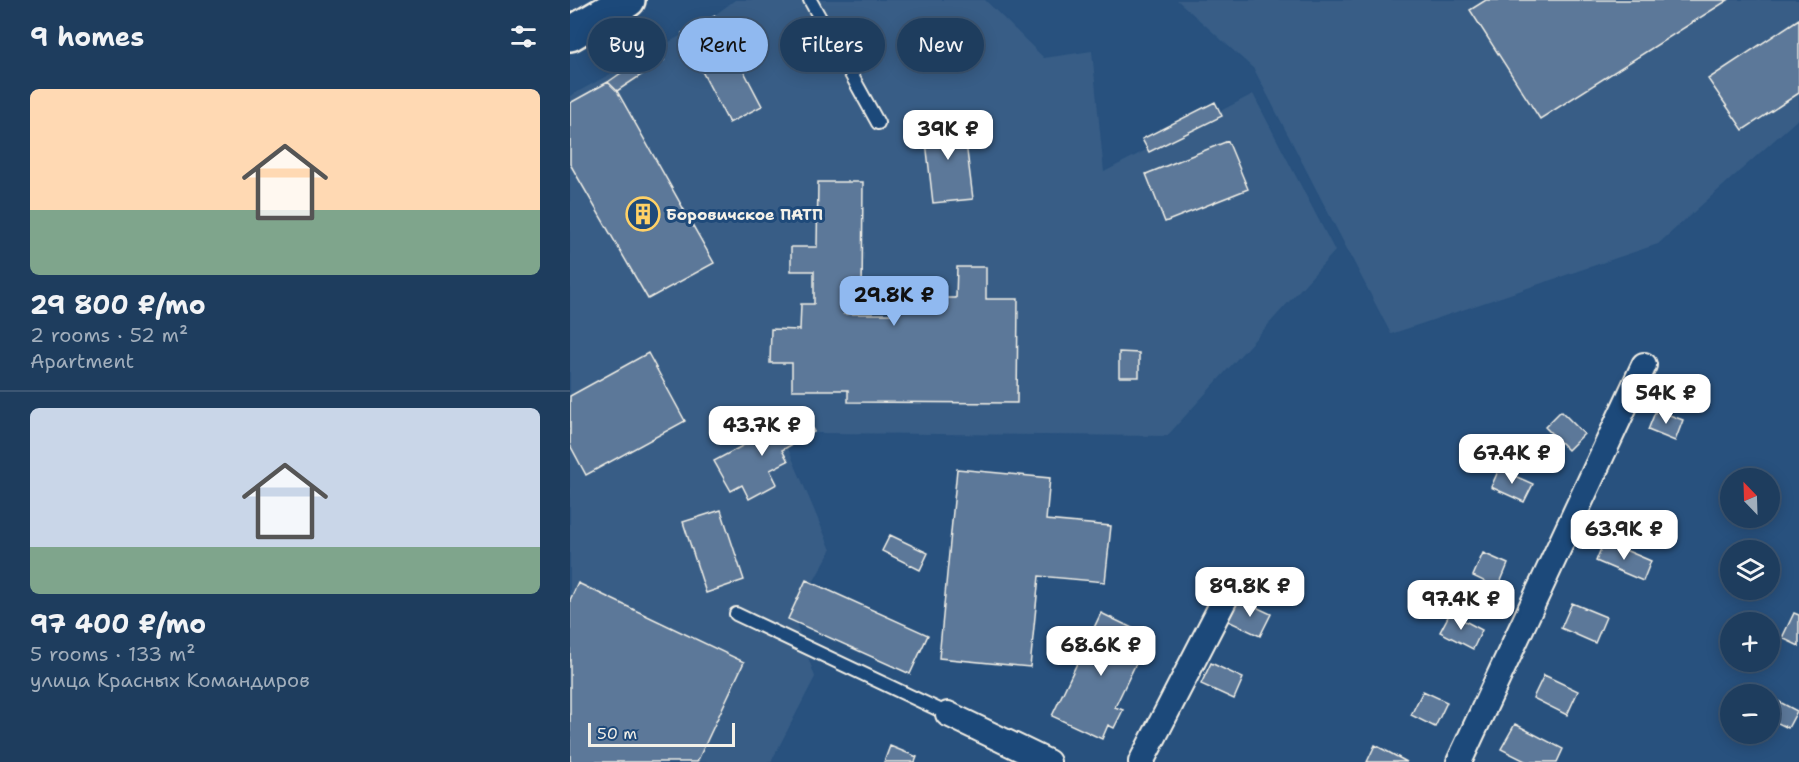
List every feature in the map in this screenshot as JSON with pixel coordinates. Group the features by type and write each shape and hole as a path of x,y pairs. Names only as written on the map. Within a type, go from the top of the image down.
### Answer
{"main road":[{"path":"570,34 628,0"}],"street":[{"path":"1459,762 1644,365"},
{"path":"1141,762 1231,587"},
{"path":"948,714 1048,762"}],"lane":[{"path":"810,0 878,123"},
{"path":"736,614 948,714"}],"shaded area":[{"path":"735,0 985,0 1044,58 1092,51 1104,172 1253,94 1335,251 1167,436 817,433 779,427 831,550 794,617 815,677 771,762 570,762 570,96 614,72 666,72 666,44 678,37 678,72 768,72 768,18 711,18"},
{"path":"1177,0 1799,0 1799,118 1658,244 1391,334 1254,69"}],"building":[{"path":"1486,0 1728,0 1540,119 1470,10"},
{"path":"1799,19 1799,93 1743,130 1708,79"},
{"path":"622,72 646,72 617,91 608,82"},
{"path":"702,72 744,72 762,106 729,123"},
{"name":"Боровичское ПАТП","path":"608,82 617,91 714,263 648,299 570,164 570,103"},
{"path":"1215,102 1222,116 1149,152 1142,139"},
{"path":"963,119 973,199 933,203 924,124"},
{"path":"1228,141 1248,189 1165,222 1146,174"},
{"path":"818,182 863,182 862,294 844,314 892,314 893,298 956,298 957,267 986,267 986,299 1018,299 1017,403 848,402 848,390 792,390 792,363 770,363 771,329 800,330 801,304 814,304 814,271 791,271 791,247 817,247"},
{"path":"1119,352 1139,353 1139,377 1119,377"},
{"path":"648,353 685,421 586,475 570,445 570,396"},
{"path":"1656,410 1683,420 1675,441 1648,430"},
{"path":"1561,411 1584,434 1568,450 1545,427"},
{"path":"804,413 814,432 782,450 788,461 770,470 777,484 749,499 742,485 731,491 714,461"},
{"path":"957,469 1050,478 1046,520 1111,526 1105,582 1039,576 1030,667 939,658"},
{"path":"1499,469 1533,484 1524,502 1491,487"},
{"path":"721,510 744,580 706,593 683,522"},
{"path":"890,535 928,553 920,570 882,551"},
{"path":"1604,541 1651,561 1643,581 1596,561"},
{"path":"1483,553 1508,564 1498,588 1473,576"},
{"path":"806,580 928,635 910,674 788,619"},
{"path":"578,583 744,662 697,762 570,762 570,600"},
{"path":"1239,599 1271,614 1260,636 1228,621"},
{"path":"1572,603 1606,617 1595,643 1561,628"},
{"path":"1101,613 1149,636 1115,707 1123,710 1114,728 1108,725 1102,739 1052,716"},
{"path":"1450,613 1482,630 1473,649 1440,632"},
{"path":"1794,613 1799,615 1799,646 1782,638"},
{"path":"1211,663 1243,678 1234,699 1201,684"},
{"path":"1544,675 1578,691 1567,715 1533,698"},
{"path":"1423,691 1447,702 1435,727 1411,715"},
{"path":"1780,702 1797,711 1788,728 1780,724"},
{"path":"1515,724 1563,749 1557,762 1527,762 1501,749"},
{"path":"1375,745 1407,762 1367,762"},
{"path":"890,746 917,757 915,762 884,762"}],"place":[{"name":"Боровичское ПАТП","path":"643,214"}]}
